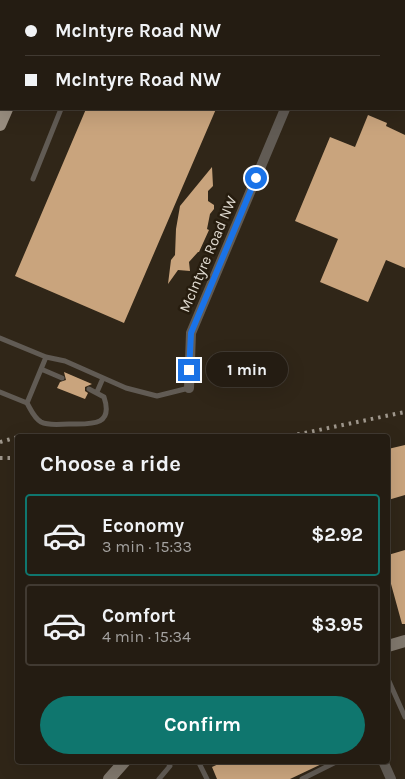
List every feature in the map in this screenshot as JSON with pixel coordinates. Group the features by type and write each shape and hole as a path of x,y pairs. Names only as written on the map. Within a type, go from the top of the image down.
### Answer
{"main road":[{"path":"0,125 7,110"}],"street":[{"name":"McIntyre Road NW","path":"189,388 191,333 285,110"},
{"path":"390,645 405,641"},
{"path":"109,779 122,764"},
{"path":"384,764 391,779"}],"lane":[{"path":"33,179 61,110"},
{"path":"0,338 46,357 64,361 126,388 157,396 189,388"},
{"path":"27,403 46,357"},
{"path":"41,369 62,378"},
{"path":"97,392 102,378"},
{"path":"0,392 27,403 36,417 41,422 49,425 94,424 102,421 106,414 107,406 104,396 89,389"},
{"path":"390,683 405,717"},
{"path":"160,779 170,766 169,764"},
{"path":"200,764 207,779"},
{"path":"302,779 332,764"}],"building":[{"path":"86,110 216,110 124,323 15,276"},
{"path":"368,115 387,123 386,126 405,135 405,268 386,260 368,302 320,282 338,239 295,221 330,137 355,147"},
{"path":"212,167 213,186 208,191 208,201 214,205 214,209 210,214 207,229 209,230 199,252 189,262 190,271 178,270 168,284 171,260 175,255 176,229 180,206"},
{"path":"64,372 92,384 85,387 85,391 88,393 85,399 57,388 60,382 66,380"},
{"path":"405,445 405,495 390,499 390,449"},
{"path":"405,550 405,624 402,624 390,580 390,554"},
{"path":"218,764 322,764 290,779 217,779 212,767"}],"railway":[{"path":"300,434 405,412"},
{"path":"0,442 15,438"},
{"path":"0,458 15,458"}],"route":[{"path":"189,370 191,333 256,178"}]}
